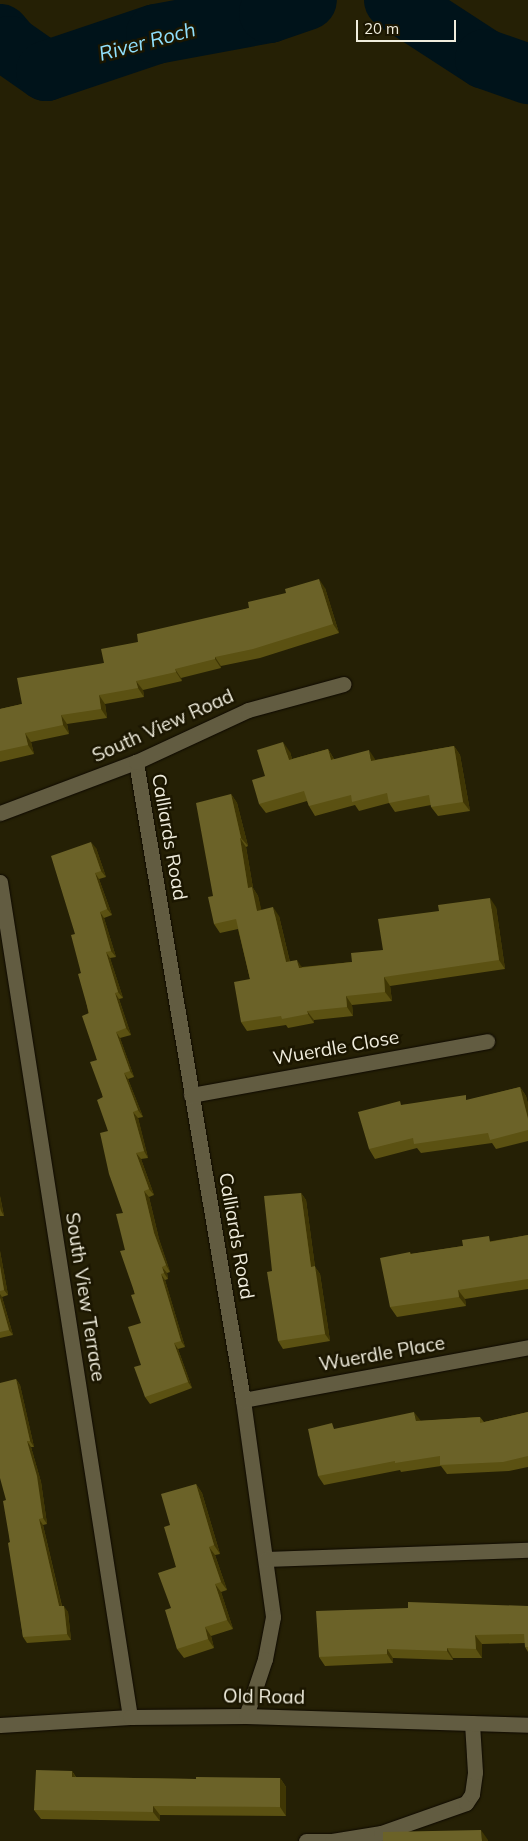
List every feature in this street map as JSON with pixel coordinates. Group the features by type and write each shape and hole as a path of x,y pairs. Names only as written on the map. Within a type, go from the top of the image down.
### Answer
{"street":[{"name":"South View Road","path":"0,813 136,762 248,710 344,684"},
{"name":"Calliards Road","path":"136,762 243,1400 273,1618 265,1659 246,1716"},
{"name":"South View Terrace","path":"0,882 130,1717"},
{"name":"Wuerdle Close","path":"192,1095 487,1041"},
{"name":"Wuerdle Place","path":"243,1400 528,1347"},
{"path":"266,1559 528,1550"},
{"name":"Old Road","path":"0,1724 130,1717 246,1716 528,1725"},
{"path":"306,1841 332,1841 381,1834 466,1803 472,1794 474,1772 472,1723"}],"building":[{"path":"319,579 333,624 253,649 215,657 215,659 175,669 176,672 136,681 138,688 99,695 101,709 61,715 63,725 25,733 28,745 0,751 0,709 22,704 17,678 104,663 101,649 138,642 137,634 249,608 248,602 286,593 285,589"},
{"path":"283,742 289,760 328,749 331,760 369,750 371,761 454,746 463,802 431,807 429,795 389,803 387,793 352,802 351,795 309,806 304,791 259,804 252,780 265,776 257,750"},
{"path":"231,794 241,838 248,888 252,887 257,911 273,907 286,962 297,960 299,968 352,962 351,953 383,950 378,919 439,911 438,905 490,898 499,960 384,977 385,992 346,996 347,1007 307,1011 308,1014 282,1019 281,1016 241,1022 234,982 250,979 236,919 214,924 208,897 213,896 196,803"},
{"path":"91,842 101,871 95,873 107,909 100,912 111,951 106,952 118,992 115,993 126,1028 116,1032 130,1071 124,1073 138,1110 133,1112 144,1151 136,1153 149,1189 144,1191 154,1233 166,1265 162,1267 164,1273 161,1274 181,1341 174,1343 188,1382 145,1397 134,1367 141,1365 128,1327 141,1323 131,1295 135,1294 120,1251 125,1250 116,1214 123,1213 109,1174 100,1133 108,1131 97,1100 103,1097 90,1062 97,1060 82,1016 89,1013 78,974 81,973 71,935 75,934 51,856"},
{"path":"520,1087 528,1119 528,1130 490,1140 488,1133 414,1144 413,1138 369,1149 358,1112 400,1101 401,1105 466,1095 466,1100"},
{"path":"301,1193 311,1267 315,1266 325,1334 278,1341 267,1272 272,1271 264,1196"},
{"path":"528,1235 528,1279 458,1290 459,1297 390,1307 380,1258 410,1252 410,1254 463,1246 462,1240 489,1236 490,1242"},
{"path":"0,1266 4,1290 0,1291"},
{"path":"0,1298 9,1330 0,1332"},
{"path":"16,1379 30,1441 27,1441 37,1476 43,1518 39,1519 59,1606 64,1606 67,1634 23,1637 8,1543 10,1542 3,1501 6,1500 0,1478 0,1383"},
{"path":"414,1412 416,1421 480,1417 480,1423 528,1412 528,1456 503,1462 440,1465 440,1456 395,1463 395,1461 318,1476 308,1429 332,1423 334,1429"},
{"path":"196,1484 214,1545 209,1547 221,1582 215,1584 227,1620 205,1627 208,1639 177,1649 165,1610 171,1608 158,1573 176,1567 164,1527 170,1525 161,1494"},
{"path":"408,1602 528,1606 528,1647 525,1647 524,1634 475,1635 476,1649 447,1648 447,1651 387,1649 387,1654 319,1657 316,1611 408,1608"},
{"path":"36,1770 72,1771 72,1777 280,1778 280,1807 153,1806 153,1812 34,1810"},
{"path":"481,1830 482,1841 383,1841 383,1832"}],"waterway":[{"name":"River Roch","path":"0,34 10,46 46,71 156,34 269,13 307,0"},
{"name":"River Roch","path":"394,0 485,59 528,74"}]}
